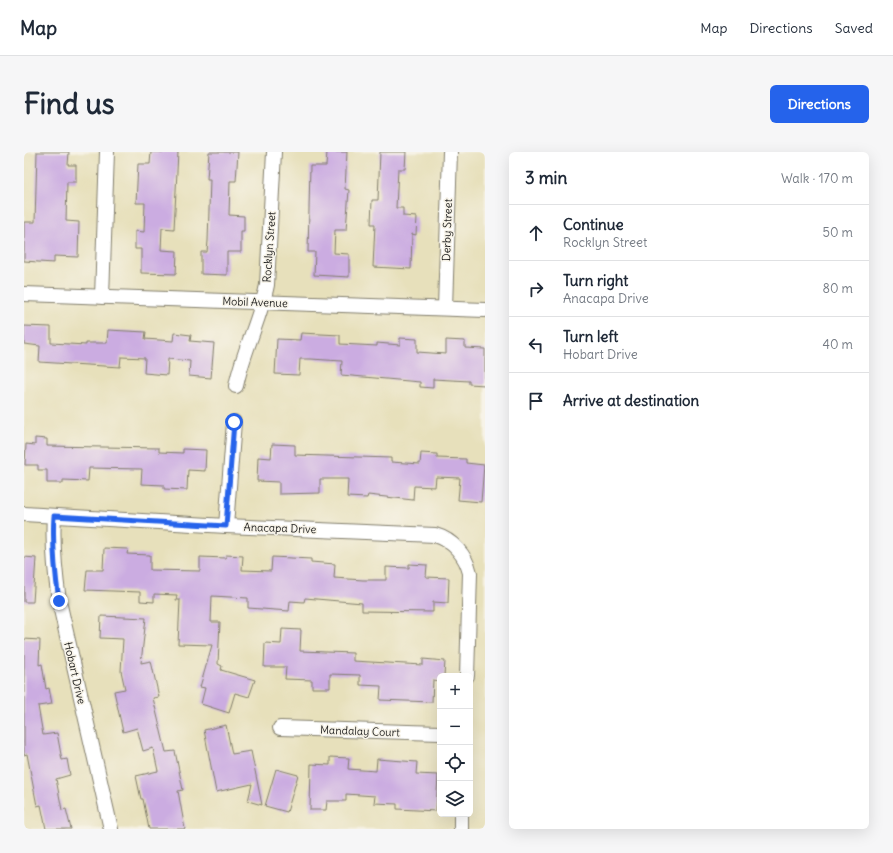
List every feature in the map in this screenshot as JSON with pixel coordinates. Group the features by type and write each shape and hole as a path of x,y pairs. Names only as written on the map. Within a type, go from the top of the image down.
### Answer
{"street":[{"path":"102,297 107,152"},
{"name":"Rocklyn Street","path":"236,386 240,366 264,302 269,269 274,152"},
{"name":"Derby Street","path":"445,308 450,152"},
{"name":"Mobil Avenue","path":"24,294 485,310"},
{"path":"226,526 234,422"},
{"name":"Anacapa Drive","path":"24,514 226,526 436,535 451,543 460,551 466,561 470,573 467,673"},
{"name":"Hobart Drive","path":"54,516 54,558 59,601 111,829"},
{"name":"Mandalay Court","path":"280,728 437,733"},
{"path":"461,817 461,829"}],"building":[{"path":"37,152 69,152 68,165 76,165 76,182 67,182 66,221 79,222 78,257 54,256 54,263 24,261 24,222 35,222"},
{"path":"151,152 178,152 174,229 162,228 161,250 177,251 176,274 141,273 141,249 135,249 135,231 144,232 145,203 136,203 138,164 150,164"},
{"path":"209,152 238,152 236,181 230,181 229,215 244,216 244,231 241,231 241,252 227,252 227,275 201,274 201,252 207,252 208,241 210,179 207,179"},
{"path":"327,152 347,152 345,189 349,190 346,230 335,230 334,253 349,254 349,277 314,275 315,252 308,252 310,166 326,166"},
{"path":"380,152 406,152 405,169 398,169 396,208 403,208 403,216 417,217 416,235 412,234 411,269 373,267 375,224 371,224 372,200 378,200"},
{"path":"24,326 51,327 51,343 86,345 86,343 107,343 108,330 146,332 145,339 173,341 174,333 191,335 190,341 214,343 211,378 189,376 190,361 168,359 167,375 144,373 145,358 121,357 120,367 39,362 40,346 24,344"},
{"path":"301,333 340,335 340,344 377,346 377,343 400,345 400,338 417,339 417,352 446,354 446,340 465,341 465,348 485,349 485,385 469,384 469,381 433,379 433,388 420,387 420,382 341,375 342,361 311,359 300,359 299,375 275,374 277,339 300,340"},
{"path":"35,438 47,439 47,446 159,448 159,452 183,453 183,449 206,450 205,471 188,470 187,490 164,489 164,485 141,484 142,469 89,468 88,481 63,480 63,483 47,483 47,470 38,470 38,465 25,465 26,444 35,445"},
{"path":"272,444 295,445 295,455 391,458 391,462 420,464 421,453 437,454 437,458 466,459 466,463 484,465 481,502 458,500 460,478 436,477 435,487 414,486 413,500 368,495 367,498 347,497 348,479 320,479 320,493 279,494 279,482 257,481 258,457 271,458"},
{"path":"104,548 128,549 127,554 150,555 150,570 200,571 200,557 226,558 226,555 243,556 242,570 271,571 272,557 311,559 311,562 335,564 334,578 386,580 386,567 409,568 409,564 427,565 426,577 449,578 448,603 433,602 433,612 362,611 362,603 305,598 304,602 290,601 289,611 248,608 248,598 212,596 211,622 220,622 218,664 222,666 221,670 255,680 249,697 235,693 229,713 201,704 205,688 200,687 212,645 178,644 180,600 176,600 177,595 154,594 154,602 140,601 140,592 85,590 87,570 103,570"},
{"path":"24,557 36,558 33,602 24,602"},
{"path":"101,616 146,618 141,663 151,661 159,697 153,698 166,752 175,751 183,790 178,791 185,829 149,829 143,799 141,799 136,776 158,771 153,748 143,751 137,728 123,732 114,691 125,689 121,671 123,639 100,638"},
{"path":"282,629 301,630 300,651 353,653 353,661 423,665 423,659 445,661 444,673 437,673 437,681 433,680 432,702 380,700 381,686 360,685 360,675 330,674 330,688 312,688 312,680 285,679 286,667 264,667 265,643 281,644"},
{"path":"24,639 40,640 39,665 42,664 46,689 49,688 52,704 38,706 43,735 57,733 62,760 67,759 70,775 56,779 62,810 66,809 71,829 46,829 41,805 37,806 27,754 24,755"},
{"path":"226,725 232,754 251,751 262,805 248,801 252,784 216,792 204,730"},
{"path":"330,757 349,758 348,769 376,771 377,759 417,762 416,774 437,775 436,811 397,809 397,804 374,803 375,796 346,794 346,801 327,801 326,810 310,810 311,764 330,765"},
{"path":"276,769 298,775 287,812 265,806"}],"route":[{"path":"59,601 54,565 54,516 226,526 234,422"}]}
